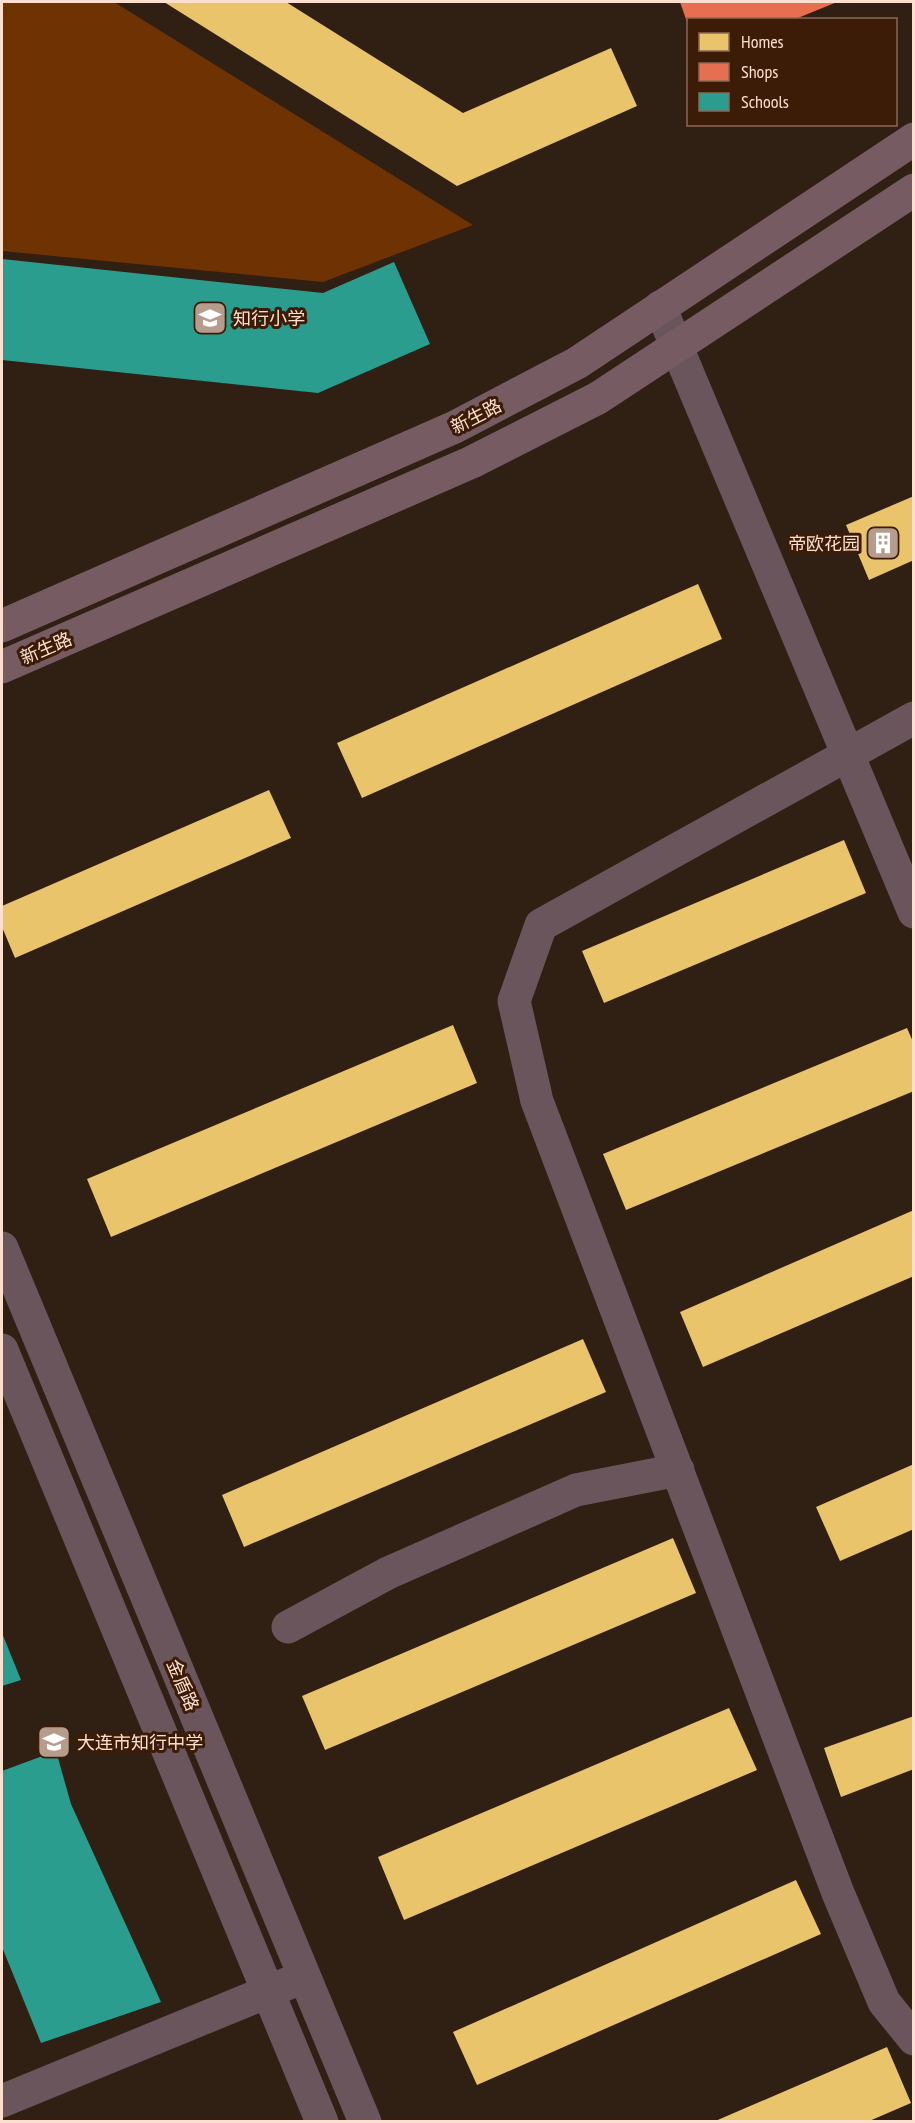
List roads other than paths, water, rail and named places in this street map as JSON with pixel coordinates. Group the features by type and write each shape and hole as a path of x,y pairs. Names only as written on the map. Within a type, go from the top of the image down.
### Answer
{"main road":[{"name":"新生路","path":"2,626 455,427 577,363 914,139"},
{"name":"新生路","path":"2,667 472,462 598,398 914,190"}],"street":[{"path":"660,307 914,912"},
{"path":"914,718 541,925 514,1001 537,1101 843,1904 884,2002 914,2039"},
{"name":"金盾路","path":"2,1248 365,2121"},
{"path":"2,1350 322,2121"},
{"path":"288,1627 388,1573 576,1490 678,1470"},
{"path":"2,2101 305,1977"}],"place":[{"name":"知行小学","path":"210,318"},
{"name":"帝欧花园","path":"883,543"},
{"name":"大连市知行中学","path":"54,1742"}]}
